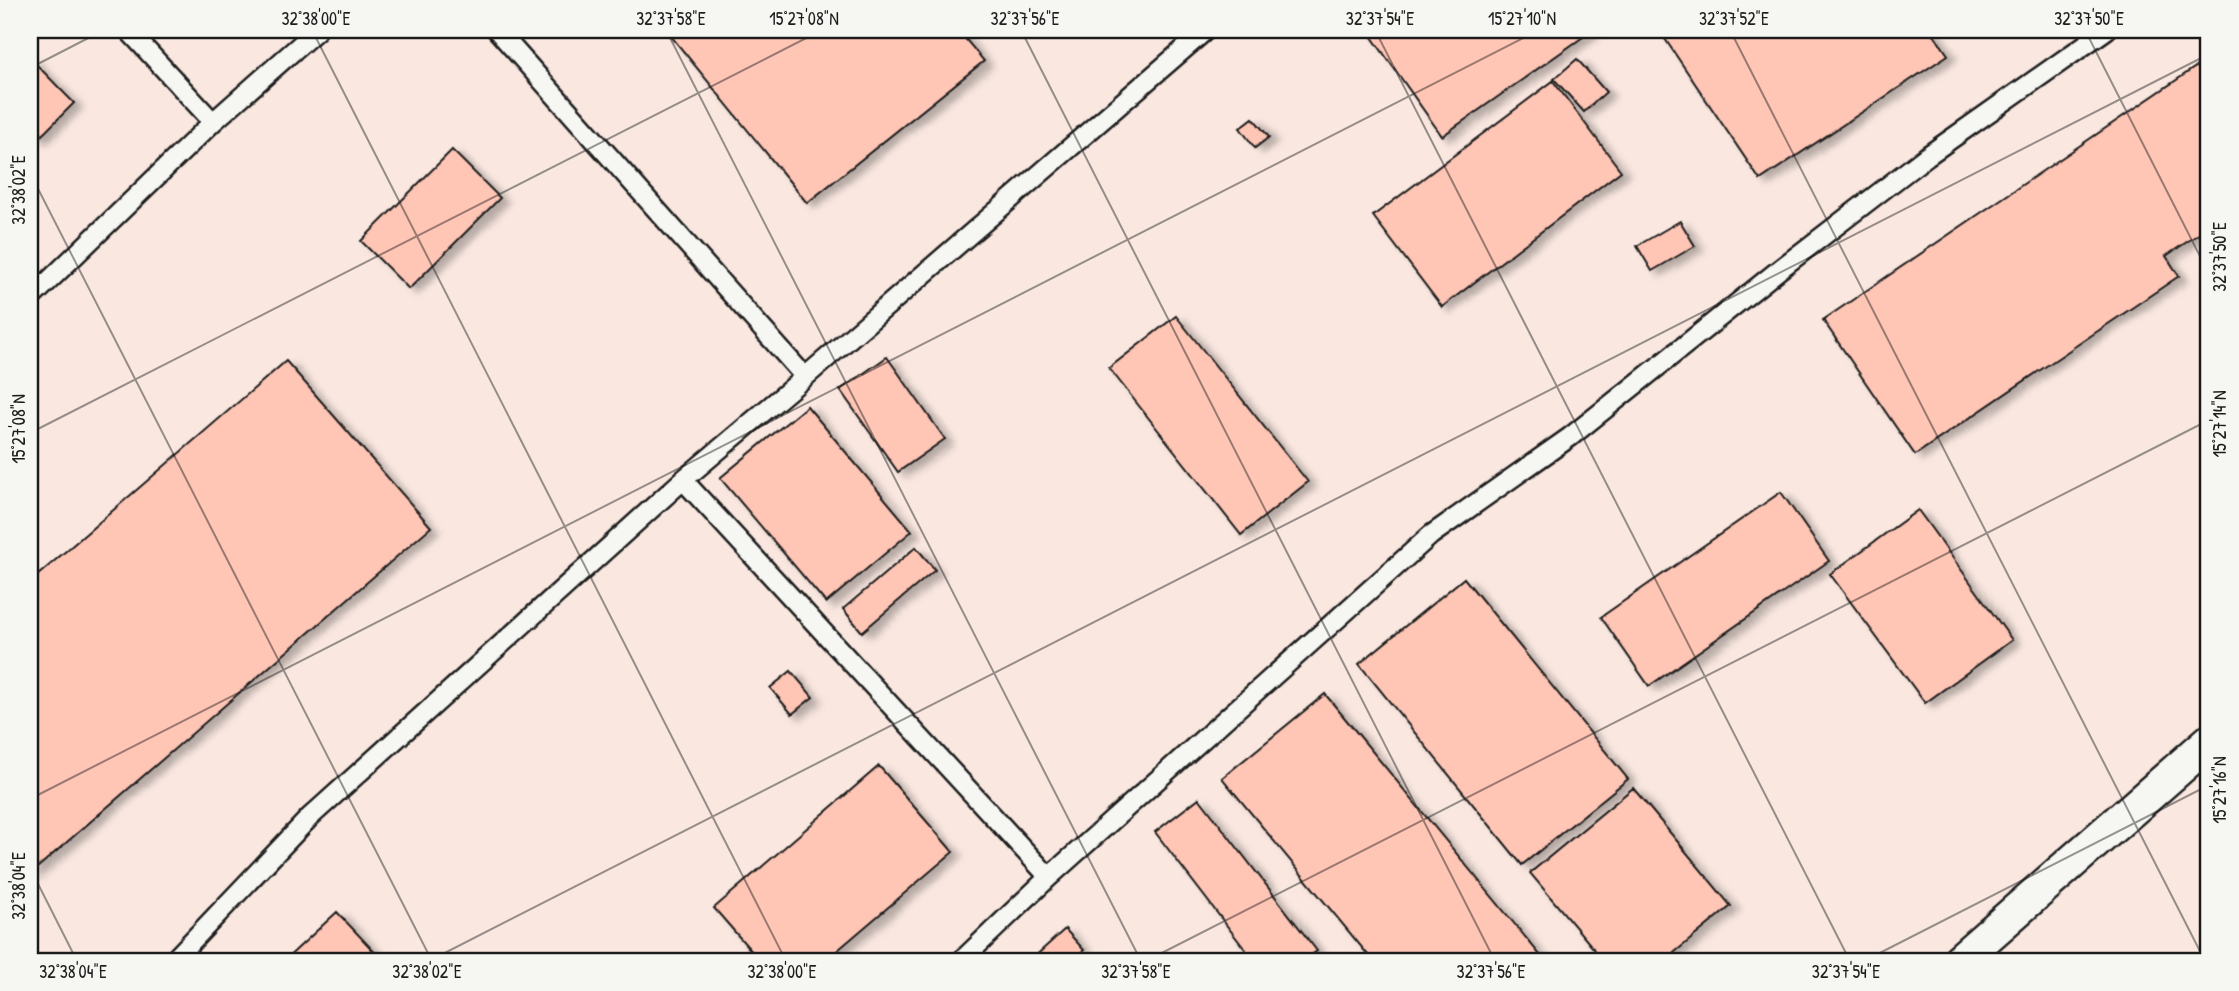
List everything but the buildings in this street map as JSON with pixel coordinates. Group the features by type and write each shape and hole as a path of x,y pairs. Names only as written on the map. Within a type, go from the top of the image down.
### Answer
{"street":[{"path":"1959,961 2209,743"}],"lane":[{"path":"128,30 213,122"},
{"path":"30,299 213,122 317,30"},
{"path":"497,30 805,377"},
{"path":"173,961 310,817 683,480 1206,30"},
{"path":"961,961 1049,877 1431,535 1580,429 1927,156 2106,30"},
{"path":"683,480 1049,877"}]}
